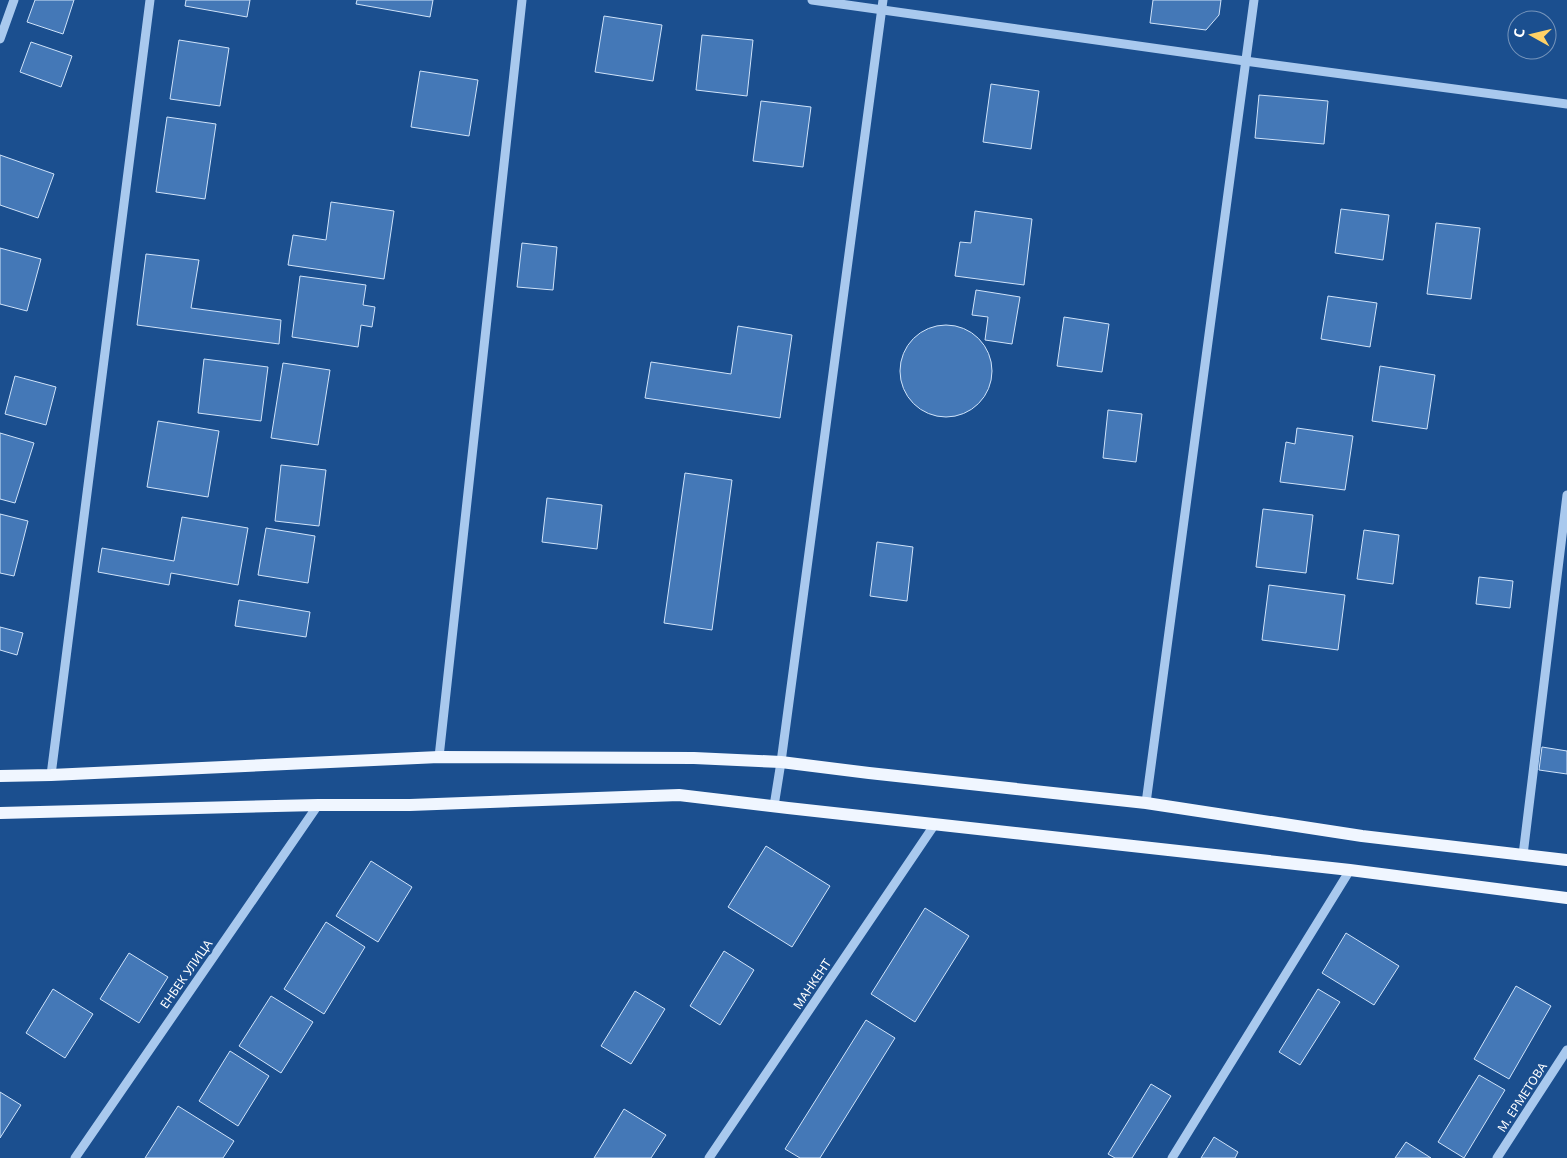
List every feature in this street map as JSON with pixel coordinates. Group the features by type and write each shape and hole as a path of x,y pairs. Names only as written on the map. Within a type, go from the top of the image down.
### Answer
{"main road":[{"path":"0,776 439,757 694,758 781,762 1146,803 1362,836 1567,860"},
{"path":"0,813 318,805 410,805 679,795 1350,870 1567,898"}],"street":[{"path":"0,39 14,0"},
{"path":"51,775 150,0"},
{"path":"439,757 522,0"},
{"path":"812,0 882,5 1245,61 1567,104"},
{"path":"1146,803 1254,0"},
{"path":"774,806 882,5"},
{"path":"1523,855 1567,495"},
{"name":"ЕНБЕК УЛИЦА","path":"75,1158 318,805"},
{"name":"МАНКЕНТ","path":"709,1158 935,824"},
{"path":"1172,1158 1350,870"},
{"name":"М. ЕРМЕТОВА","path":"1497,1158 1567,1050"}],"building":[{"path":"35,0 74,0 63,34 27,22"},
{"path":"186,0 250,0 247,17 185,6"},
{"path":"357,0 433,0 430,17 356,4"},
{"path":"1153,0 1221,0 1219,15 1206,30 1150,23"},
{"path":"604,16 662,25 653,81 595,72"},
{"path":"702,35 753,40 747,96 696,90"},
{"path":"179,40 229,48 220,106 170,99"},
{"path":"31,42 72,56 61,87 20,72"},
{"path":"420,71 478,80 469,136 411,127"},
{"path":"991,84 1039,91 1031,149 983,142"},
{"path":"1259,95 1328,101 1324,144 1255,138"},
{"path":"761,101 811,107 803,167 753,161"},
{"path":"167,117 216,124 205,199 156,192"},
{"path":"0,155 54,174 38,218 0,205"},
{"path":"331,202 394,211 384,279 288,265 293,235 326,240"},
{"path":"1341,209 1389,215 1383,260 1335,253"},
{"path":"975,211 1032,219 1024,285 955,276 960,242 971,243"},
{"path":"1436,223 1480,228 1471,299 1427,294"},
{"path":"522,243 557,247 553,290 517,287"},
{"path":"0,248 41,259 27,311 0,304"},
{"path":"146,254 199,260 191,308 281,320 279,344 137,325"},
{"path":"300,276 366,285 363,305 375,307 372,327 361,325 358,347 292,337"},
{"path":"976,290 1020,297 1012,344 985,340 988,317 972,315"},
{"path":"1328,296 1377,303 1370,347 1321,339"},
{"path":"1064,317 1109,324 1102,372 1057,366"},
{"path":"946,325 964,328 979,338 989,353 992,371 989,389 979,404 964,414 946,417 928,414 913,404 903,389 900,371 903,353 913,338 928,328"},
{"path":"738,326 792,335 780,418 645,398 651,362 731,374"},
{"path":"204,359 268,367 261,421 198,413"},
{"path":"283,363 330,370 318,445 271,438"},
{"path":"1380,366 1435,375 1427,429 1372,421"},
{"path":"15,376 56,387 46,425 5,414"},
{"path":"1108,410 1142,414 1136,462 1103,458"},
{"path":"158,421 219,431 208,497 147,487"},
{"path":"1297,428 1353,436 1345,490 1280,482 1286,442 1295,444"},
{"path":"0,433 34,443 15,503 0,499"},
{"path":"281,465 326,470 319,526 275,521"},
{"path":"685,473 732,480 712,630 664,623"},
{"path":"547,498 602,505 597,549 542,542"},
{"path":"1263,509 1313,515 1306,573 1256,567"},
{"path":"0,514 28,521 14,576 0,573"},
{"path":"182,517 248,528 238,585 171,573 169,585 98,572 102,548 174,561"},
{"path":"266,528 315,536 308,583 258,575"},
{"path":"1364,530 1399,535 1393,584 1357,579"},
{"path":"877,542 913,547 907,601 870,596"},
{"path":"1479,577 1513,581 1510,608 1476,604"},
{"path":"1269,585 1345,595 1338,650 1262,640"},
{"path":"239,600 310,612 306,637 235,626"},
{"path":"0,627 23,633 17,655 0,650"},
{"path":"1542,747 1567,751 1567,774 1539,770"},
{"path":"766,846 830,886 792,947 728,907"},
{"path":"371,861 412,887 378,942 336,916"},
{"path":"925,908 969,936 915,1022 871,994"},
{"path":"326,922 365,947 324,1014 284,989"},
{"path":"1346,933 1399,966 1374,1005 1322,973"},
{"path":"724,951 754,970 720,1025 690,1006"},
{"path":"129,953 168,977 139,1023 100,999"},
{"path":"1516,986 1551,1006 1509,1079 1474,1059"},
{"path":"53,989 93,1014 65,1058 26,1033"},
{"path":"1318,989 1340,1002 1300,1065 1279,1052"},
{"path":"635,991 665,1009 631,1064 601,1046"},
{"path":"271,996 313,1022 281,1073 239,1046"},
{"path":"866,1020 895,1038 820,1158 800,1158 785,1149"},
{"path":"230,1051 269,1076 238,1126 199,1101"},
{"path":"1479,1075 1505,1090 1464,1158 1438,1142"},
{"path":"1151,1084 1171,1096 1132,1158 1115,1158 1108,1154"},
{"path":"0,1092 21,1105 0,1138"},
{"path":"178,1106 234,1141 223,1158 145,1158"},
{"path":"624,1109 666,1135 651,1158 594,1158"},
{"path":"1214,1137 1238,1152 1235,1158 1201,1158"},
{"path":"1406,1142 1431,1158 1395,1158"}]}
